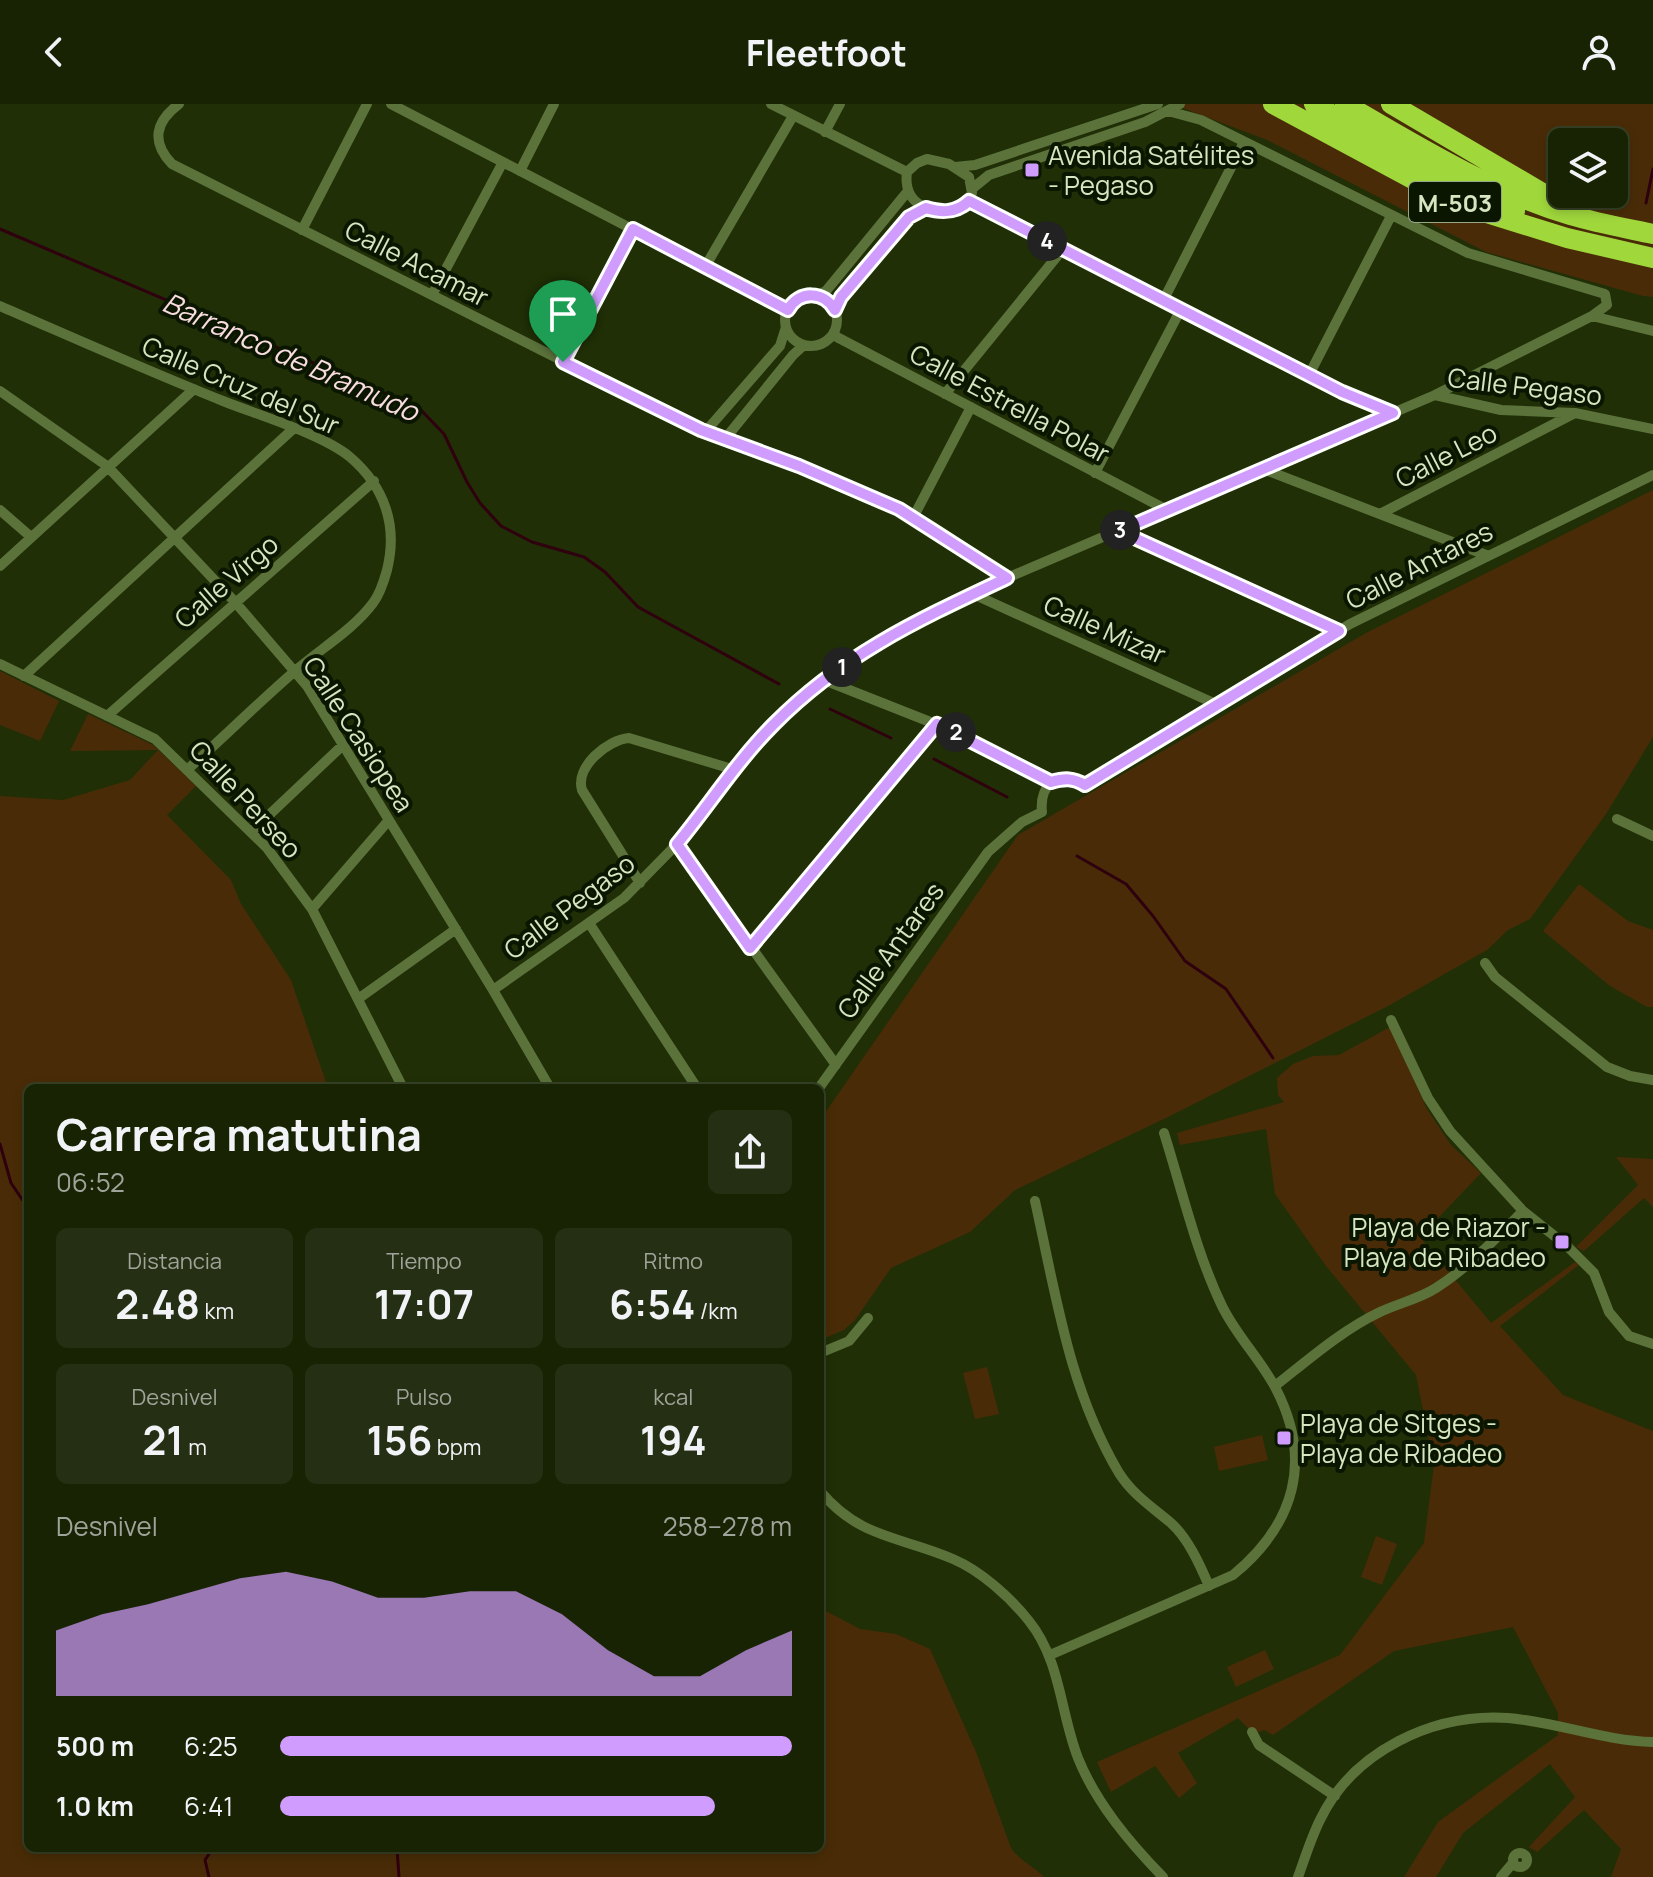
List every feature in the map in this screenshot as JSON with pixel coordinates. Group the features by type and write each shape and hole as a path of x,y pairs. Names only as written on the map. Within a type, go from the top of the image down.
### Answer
{"highway":[{"name":"M-503","path":"1273,104 1461,205 1567,238 1653,258"},
{"name":"M-503","path":"1314,104 1400,154 1493,202 1567,230 1653,249"},
{"name":"M-503","path":"1345,104 1499,188 1569,215 1653,234"},
{"name":"M-503","path":"1391,104 1577,211 1653,234"}],"street":[{"name":"Calle Acamar","path":"179,104 160,120 157,130 165,157 172,164 706,431 799,466 914,516 1007,578"},
{"path":"302,230 367,104"},
{"path":"391,104 788,310"},
{"path":"520,171 554,104"},
{"path":"771,104 907,172"},
{"path":"825,132 840,104"},
{"path":"955,167 975,165 1136,108 1158,104"},
{"path":"907,172 908,191 915,200 926,208 951,211 969,201 973,188 989,175 1145,122 1180,104"},
{"path":"1168,111 1201,120 1468,253 1605,294 1607,305 1592,316 1435,395"},
{"path":"705,267 793,116"},
{"path":"1163,301 1244,142"},
{"path":"907,172 927,159 938,160 969,177 973,188"},
{"path":"432,295 503,162"},
{"path":"706,431 780,346 788,310 798,298 826,291 908,191"},
{"path":"969,201 1309,375 1393,413"},
{"path":"835,310 841,297 909,217 926,208"},
{"path":"1309,375 1391,216"},
{"path":"563,362 633,229"},
{"path":"945,394 1063,249"},
{"path":"786,327 795,340 804,345 824,343 833,335 837,324 835,310 831,302 818,295"},
{"name":"Calle Cruz del Sur","path":"0,306 323,441 349,456 374,481 383,496 391,524 392,551 374,603 188,769"},
{"path":"1095,473 1181,309"},
{"path":"1592,316 1653,331"},
{"name":"Calle Estrella Polar","path":"833,335 1167,510"},
{"path":"725,439 804,345"},
{"path":"0,566 194,389"},
{"name":"Calle Casiopea","path":"0,391 107,466 235,602 307,686 548,1084"},
{"name":"Calle Pegaso","path":"493,990 640,883 677,844 732,769 774,724 865,649 914,621 1007,578 1435,395 1501,410 1575,413 1653,429"},
{"path":"914,516 971,407"},
{"name":"Calle Leo","path":"1380,514 1575,413"},
{"path":"24,676 293,429"},
{"path":"1263,469 1486,555"},
{"name":"Calle Antares","path":"822,1084 988,852 1022,822 1042,812 1041,800 1051,782 1064,778 1075,779 1085,785 1339,631 1486,555 1653,475"},
{"name":"Calle Virgo","path":"107,716 374,481"},
{"path":"0,510 31,537"},
{"path":"1119,531 1339,631"},
{"name":"Calle Mizar","path":"973,594 1218,705"},
{"name":"Calle Perseo","path":"0,664 155,739 267,848 312,909 401,1084"},
{"path":"824,680 937,724 1051,782"},
{"path":"750,948 937,724"},
{"path":"640,883 582,790 579,781 582,772 611,741 629,738 732,769"},
{"path":"251,832 343,745"},
{"path":"1617,819 1653,836"},
{"path":"312,909 389,820"},
{"path":"677,844 836,1065"},
{"path":"589,923 694,1084"},
{"path":"358,999 456,929"},
{"path":"1485,963 1495,977 1598,1061 1630,1076 1653,1080"},
{"path":"1391,1020 1428,1098 1450,1131 1523,1211 1567,1246 1594,1273 1609,1312 1629,1336 1653,1344"},
{"path":"1050,1655 1233,1575 1256,1556 1277,1529 1291,1495 1296,1461 1290,1424 1275,1386 1223,1308 1208,1274 1164,1133"},
{"path":"1035,1201 1066,1341 1080,1393 1096,1433 1122,1477 1145,1504 1174,1525 1209,1586"},
{"path":"1275,1386 1351,1328 1436,1288 1481,1253 1523,1211"},
{"path":"824,1351 849,1341 868,1318"},
{"path":"824,1496 837,1511 871,1532 919,1545 957,1561 985,1578 1028,1620 1050,1655 1078,1758 1106,1808 1135,1848 1163,1877"},
{"path":"1298,1877 1319,1820 1335,1796 1365,1763 1398,1740 1443,1722 1509,1718 1614,1738 1653,1742"},
{"path":"1252,1732 1259,1745 1335,1796"},
{"path":"1501,1877 1512,1864"}],"shaded area":[{"path":"1172,104 1653,104 1653,297 1486,252 1267,140"},
{"path":"1653,490 1653,737 1606,814 1530,919 1508,930 1487,950 1388,1006 1015,1190 970,1232 891,1268 855,1320 844,1330 824,1338 824,1114 1018,835 1366,633"},
{"path":"0,671 59,701 40,741 0,725"},
{"path":"88,714 153,745 196,786 167,815 231,880 241,904 291,980 327,1084 24,1084 24,1852 824,1852 824,1610 860,1629 896,1634 930,1649 976,1752 1011,1848 1044,1877 0,1877 0,796 63,800 130,780 158,750 70,751"},
{"path":"1579,884 1628,921 1653,930 1653,1007 1647,1007 1610,986 1543,931"},
{"path":"1390,1027 1427,1109 1451,1145 1481,1173 1420,1237 1491,1323 1575,1262 1579,1265 1500,1326 1563,1395 1653,1431 1653,1877 1611,1877 1621,1849 1584,1810 1537,1852 1529,1847 1575,1797 1550,1764 1463,1833 1436,1877 1404,1877 1438,1822 1558,1735 1558,1713 1513,1627 1394,1651 1273,1735 1264,1730 1254,1734 1238,1718 1178,1753 1197,1783 1179,1798 1155,1766 1111,1792 1097,1762 1340,1655 1424,1543 1434,1465 1416,1375 1326,1266 1275,1194 1266,1129 1180,1145 1177,1133 1284,1102 1278,1095 1277,1078 1293,1064 1313,1056 1339,1055"},
{"path":"1616,1157 1653,1159 1653,1207 1644,1198 1584,1251 1576,1247 1638,1185"},
{"path":"987,1367 999,1414 975,1419 963,1373"},
{"path":"1262,1435 1268,1460 1219,1471 1214,1447"},
{"path":"1376,1536 1397,1544 1382,1585 1361,1577"},
{"path":"1265,1650 1274,1669 1236,1687 1227,1667"}],"waterway":[{"path":"1646,203 1653,169"},
{"name":"Barranco de Bramudo","path":"0,229 419,408 444,434 480,503 501,526 532,542 584,557 605,572 638,607 779,684"},
{"name":"Barranco de Bramudo","path":"830,709 891,738"},
{"name":"Barranco de Bramudo","path":"934,759 1007,797"},
{"name":"Barranco de Bramudo","path":"1077,856 1126,884 1185,961 1226,989 1273,1058"},
{"path":"0,1144 11,1183 24,1202"},
{"path":"209,1877 205,1860 210,1852"},
{"path":"397,1852 399,1877"}],"place":[{"name":"Avenida Satélites - Pegaso","path":"1032,170"},
{"name":"Playa de Riazor - Playa de Ribadeo","path":"1562,1242"},
{"name":"Playa de Sitges - Playa de Ribadeo","path":"1284,1438"}],"route":[{"path":"969,201 1342,392 1393,413 1119,531 1339,631 1085,785 1075,779 1064,778 1051,782 937,724 750,948 677,844 732,769 774,724 815,687 865,649 914,621 1007,578 914,516 799,466 701,430 563,362 633,229 788,310 798,298 818,295 831,302 835,310 841,297 916,211 926,208 951,211 969,201"}]}
